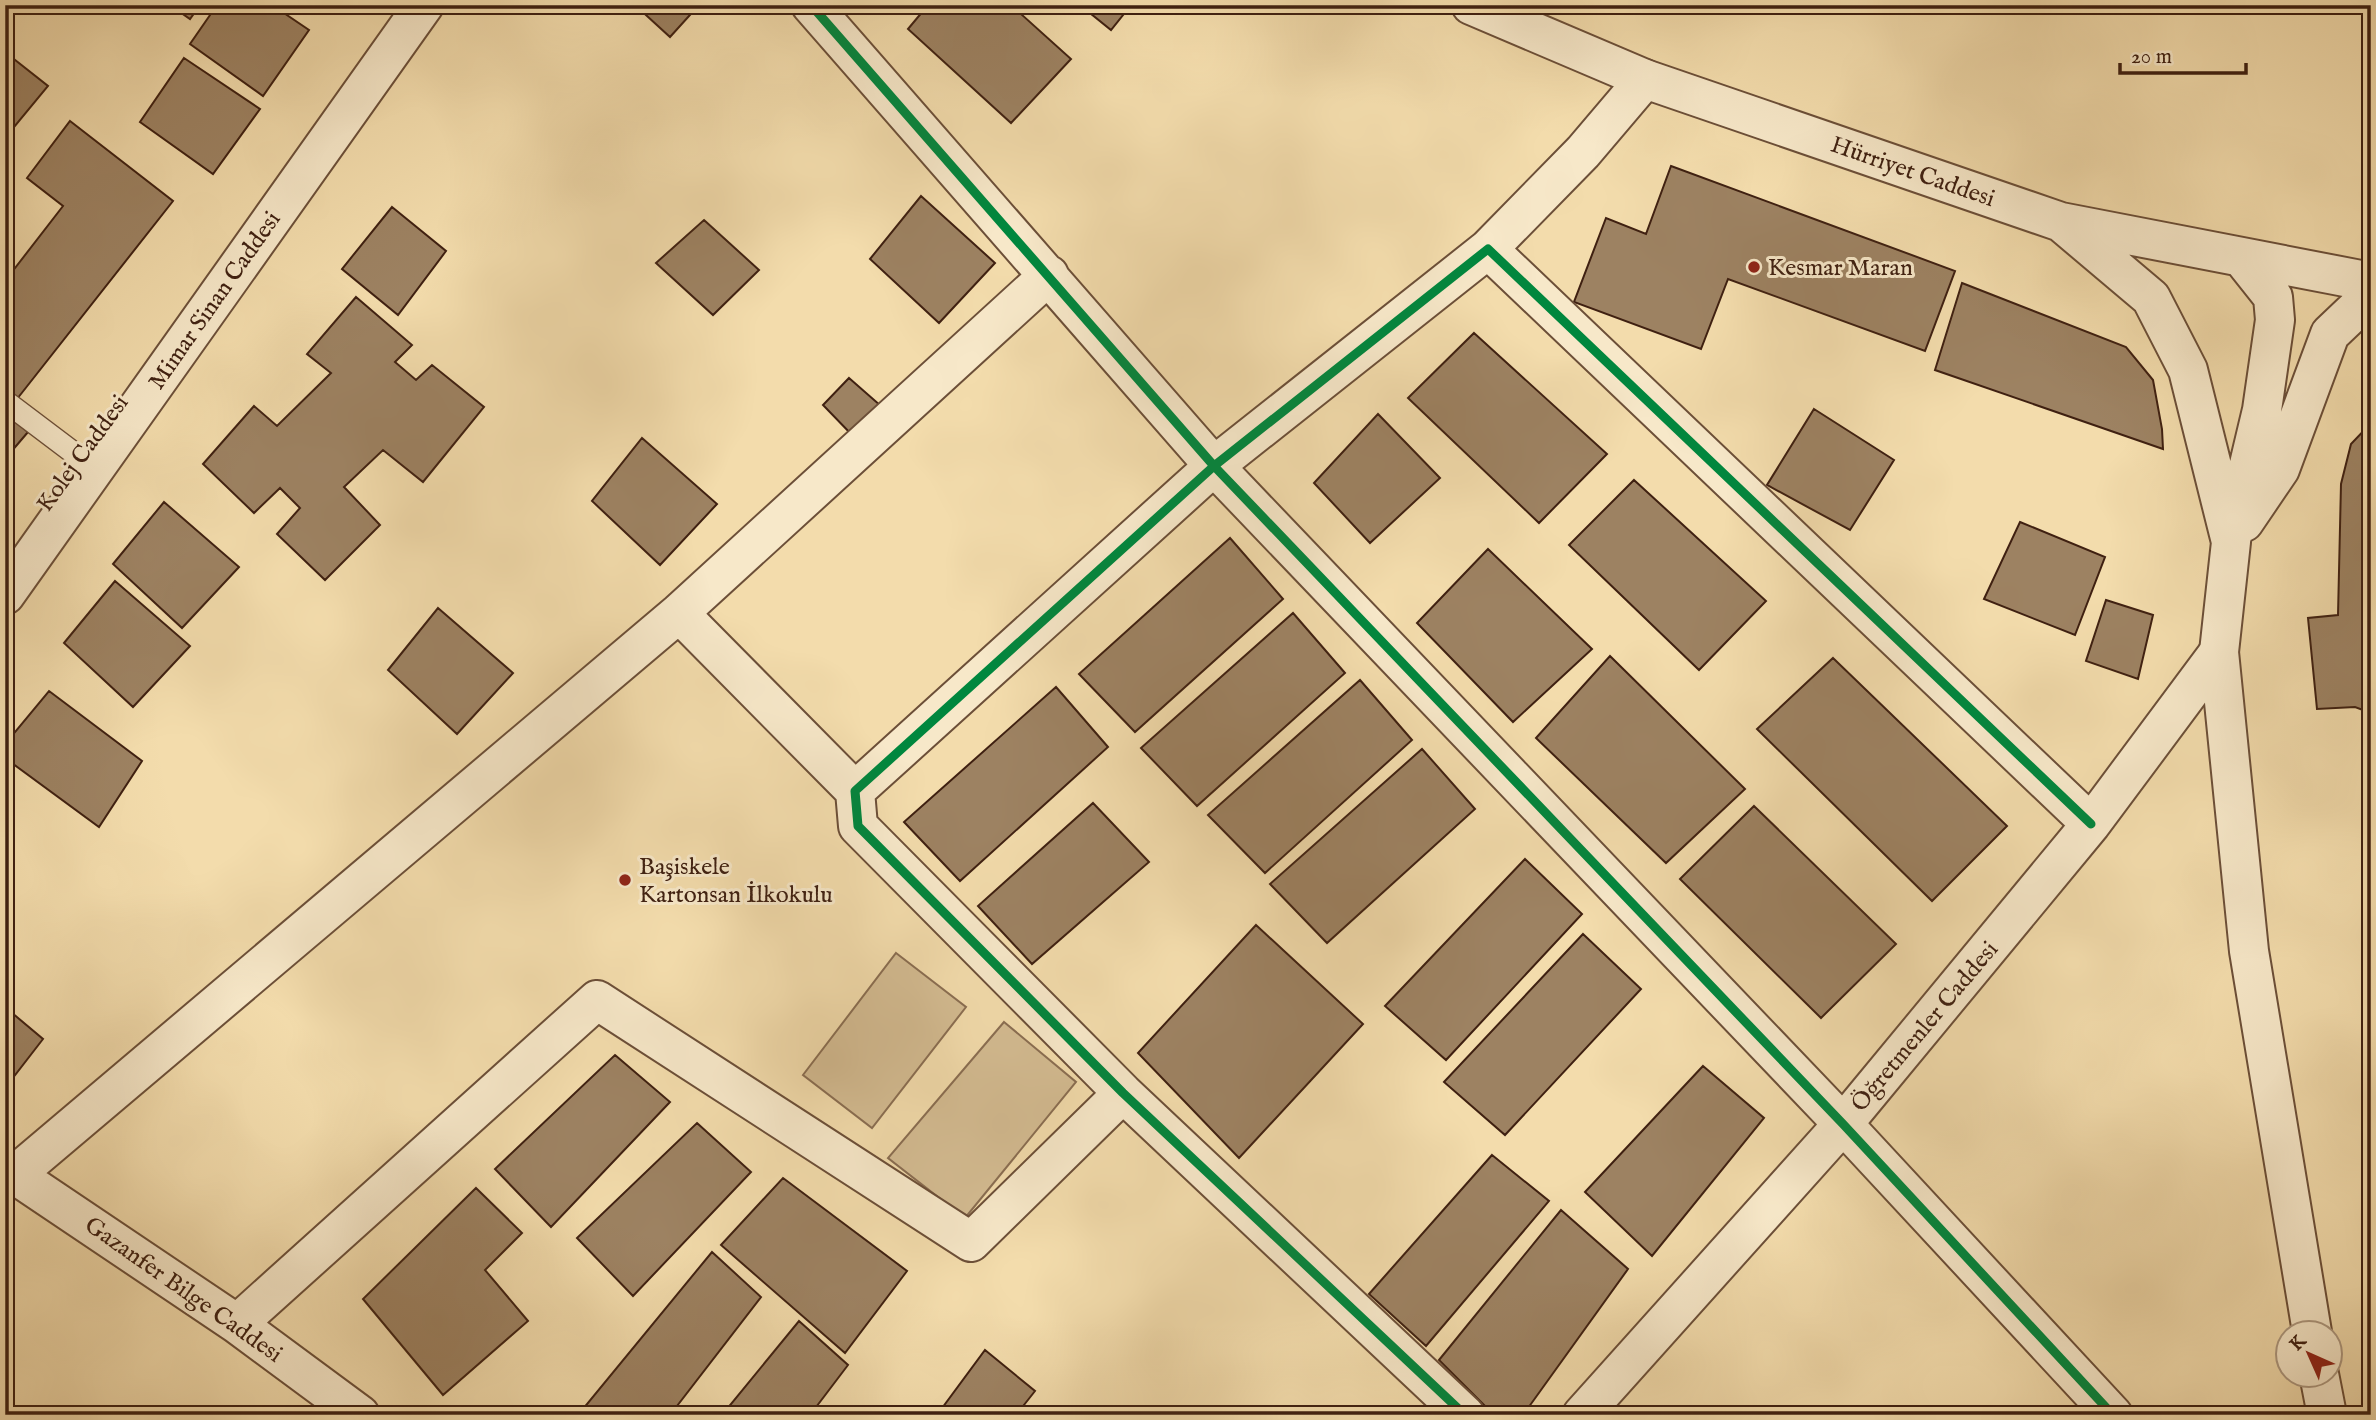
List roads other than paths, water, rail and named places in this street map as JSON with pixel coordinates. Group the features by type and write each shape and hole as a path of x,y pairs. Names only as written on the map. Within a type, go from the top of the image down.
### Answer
{"street":[{"name":"Kolej Caddesi","path":"5,559 87,463 404,5"},
{"name":"Mimar Sinan Caddesi","path":"5,596 87,463 424,5"},
{"path":"811,5 1214,466 1843,1124 2113,1415"},
{"name":"Hürriyet Caddesi","path":"1471,5 1645,79 2061,222 2371,282"},
{"path":"855,791 1214,466 1488,249 1583,152 1645,79"},
{"path":"2061,222 2151,298 2188,370 2231,542"},
{"path":"1488,249 2091,824"},
{"path":"2242,258 2273,296 2275,320 2262,410 2231,542 2219,652 2249,951 2310,1318"},
{"path":"11,1171 679,612 1049,275"},
{"path":"2231,542 2280,469 2330,334 2371,295"},
{"path":"679,612 855,791 858,826 1123,1093 1465,1415"},
{"name":"Öğretmenler Caddesi","path":"1582,1415 1843,1124 2091,824 2219,652"},
{"path":"237,1324 597,1000 971,1242 1123,1093"},
{"name":"Gazanfer Bilge Caddesi","path":"11,1171 237,1324 360,1415"},
{"path":"2322,1388 2327,1415"}],"lane":[{"path":"5,401 87,463"}],"place":[{"name":"Kesmar Maran","path":"1754,267"},
{"name":"Başiskele Kartonsan İlkokulu","path":"625,880"}]}
